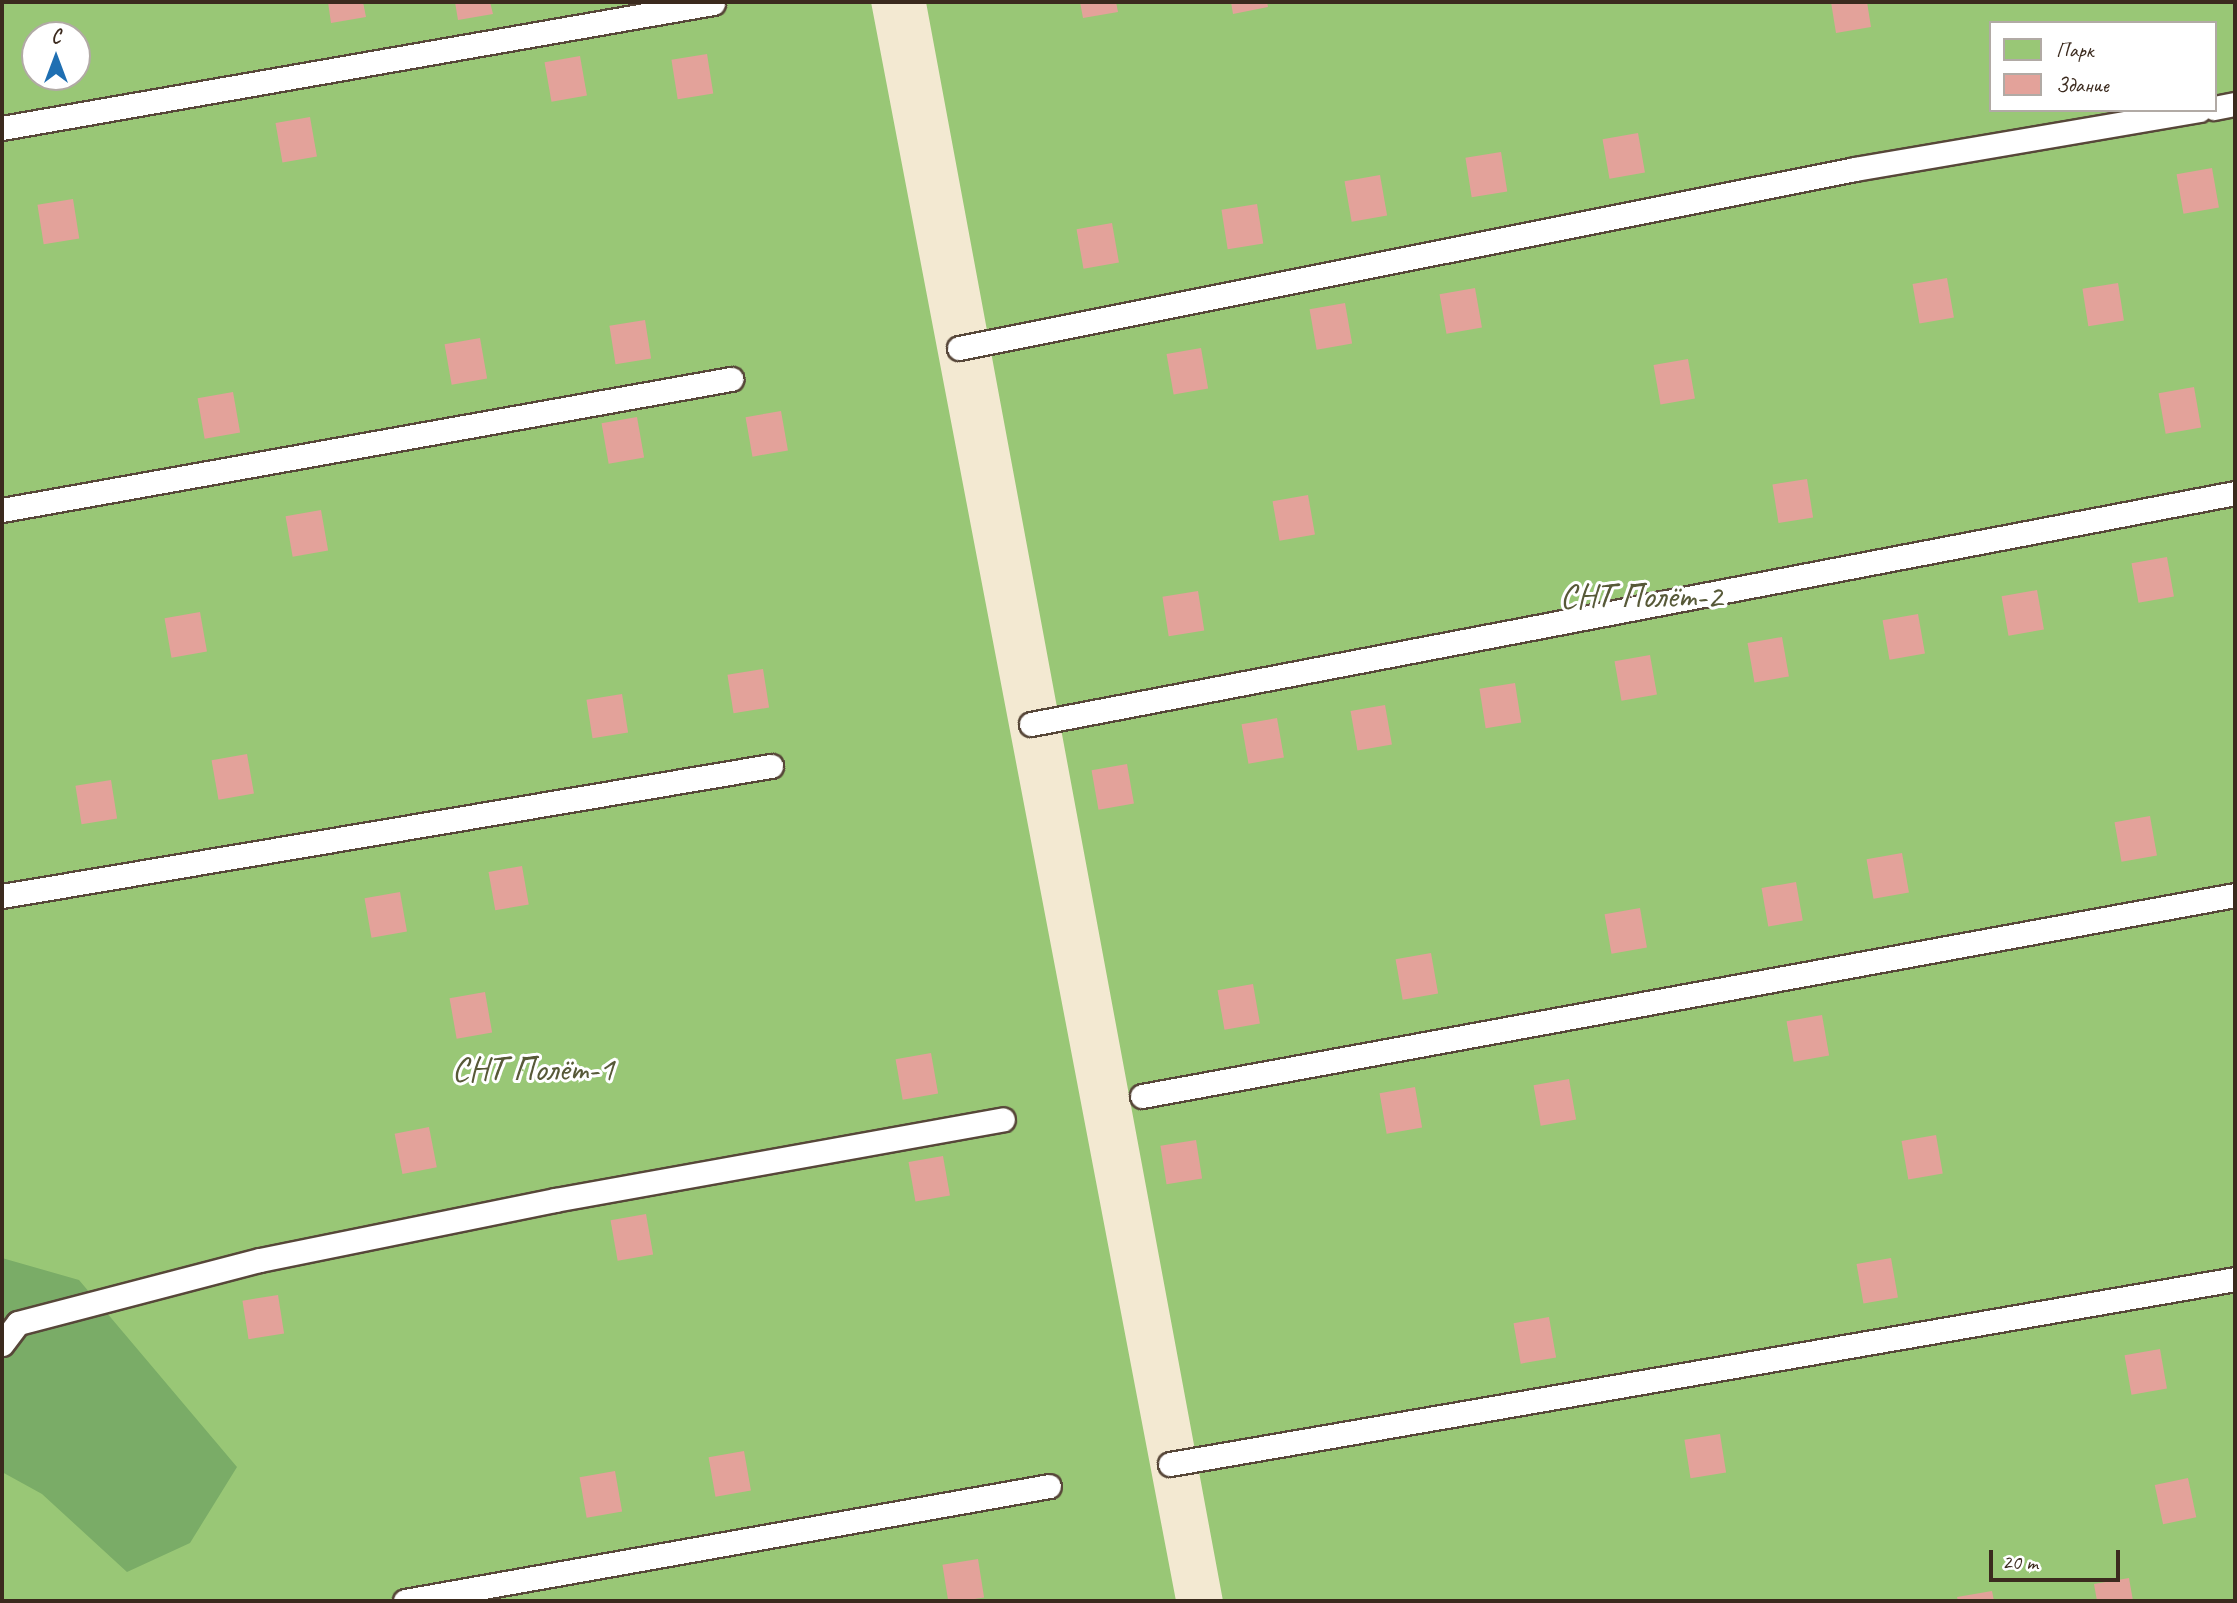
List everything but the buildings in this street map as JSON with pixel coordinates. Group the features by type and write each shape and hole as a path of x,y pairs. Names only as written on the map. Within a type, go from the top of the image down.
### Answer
{"lane":[{"path":"2,128 713,3"},
{"path":"2216,108 2235,104"},
{"path":"959,348 1855,169 2187,112"},
{"path":"2,510 731,379"},
{"path":"1031,724 2235,494"},
{"path":"2,896 771,766"},
{"path":"1142,1096 2235,895"},
{"path":"2,1344 18,1323 260,1260 555,1200 1003,1119"},
{"path":"1170,1464 2235,1279"},
{"path":"405,1601 1049,1486"}],"green space":[{"name":"СНТ Полёт-1","path":"2,2 871,2 1176,1601 2,1601"},
{"name":"СНТ Полёт-2","path":"926,2 2235,2 2235,1601 1223,1601"},
{"path":"2,1258 79,1280 237,1467 190,1543 127,1572 42,1494 2,1472"}]}
